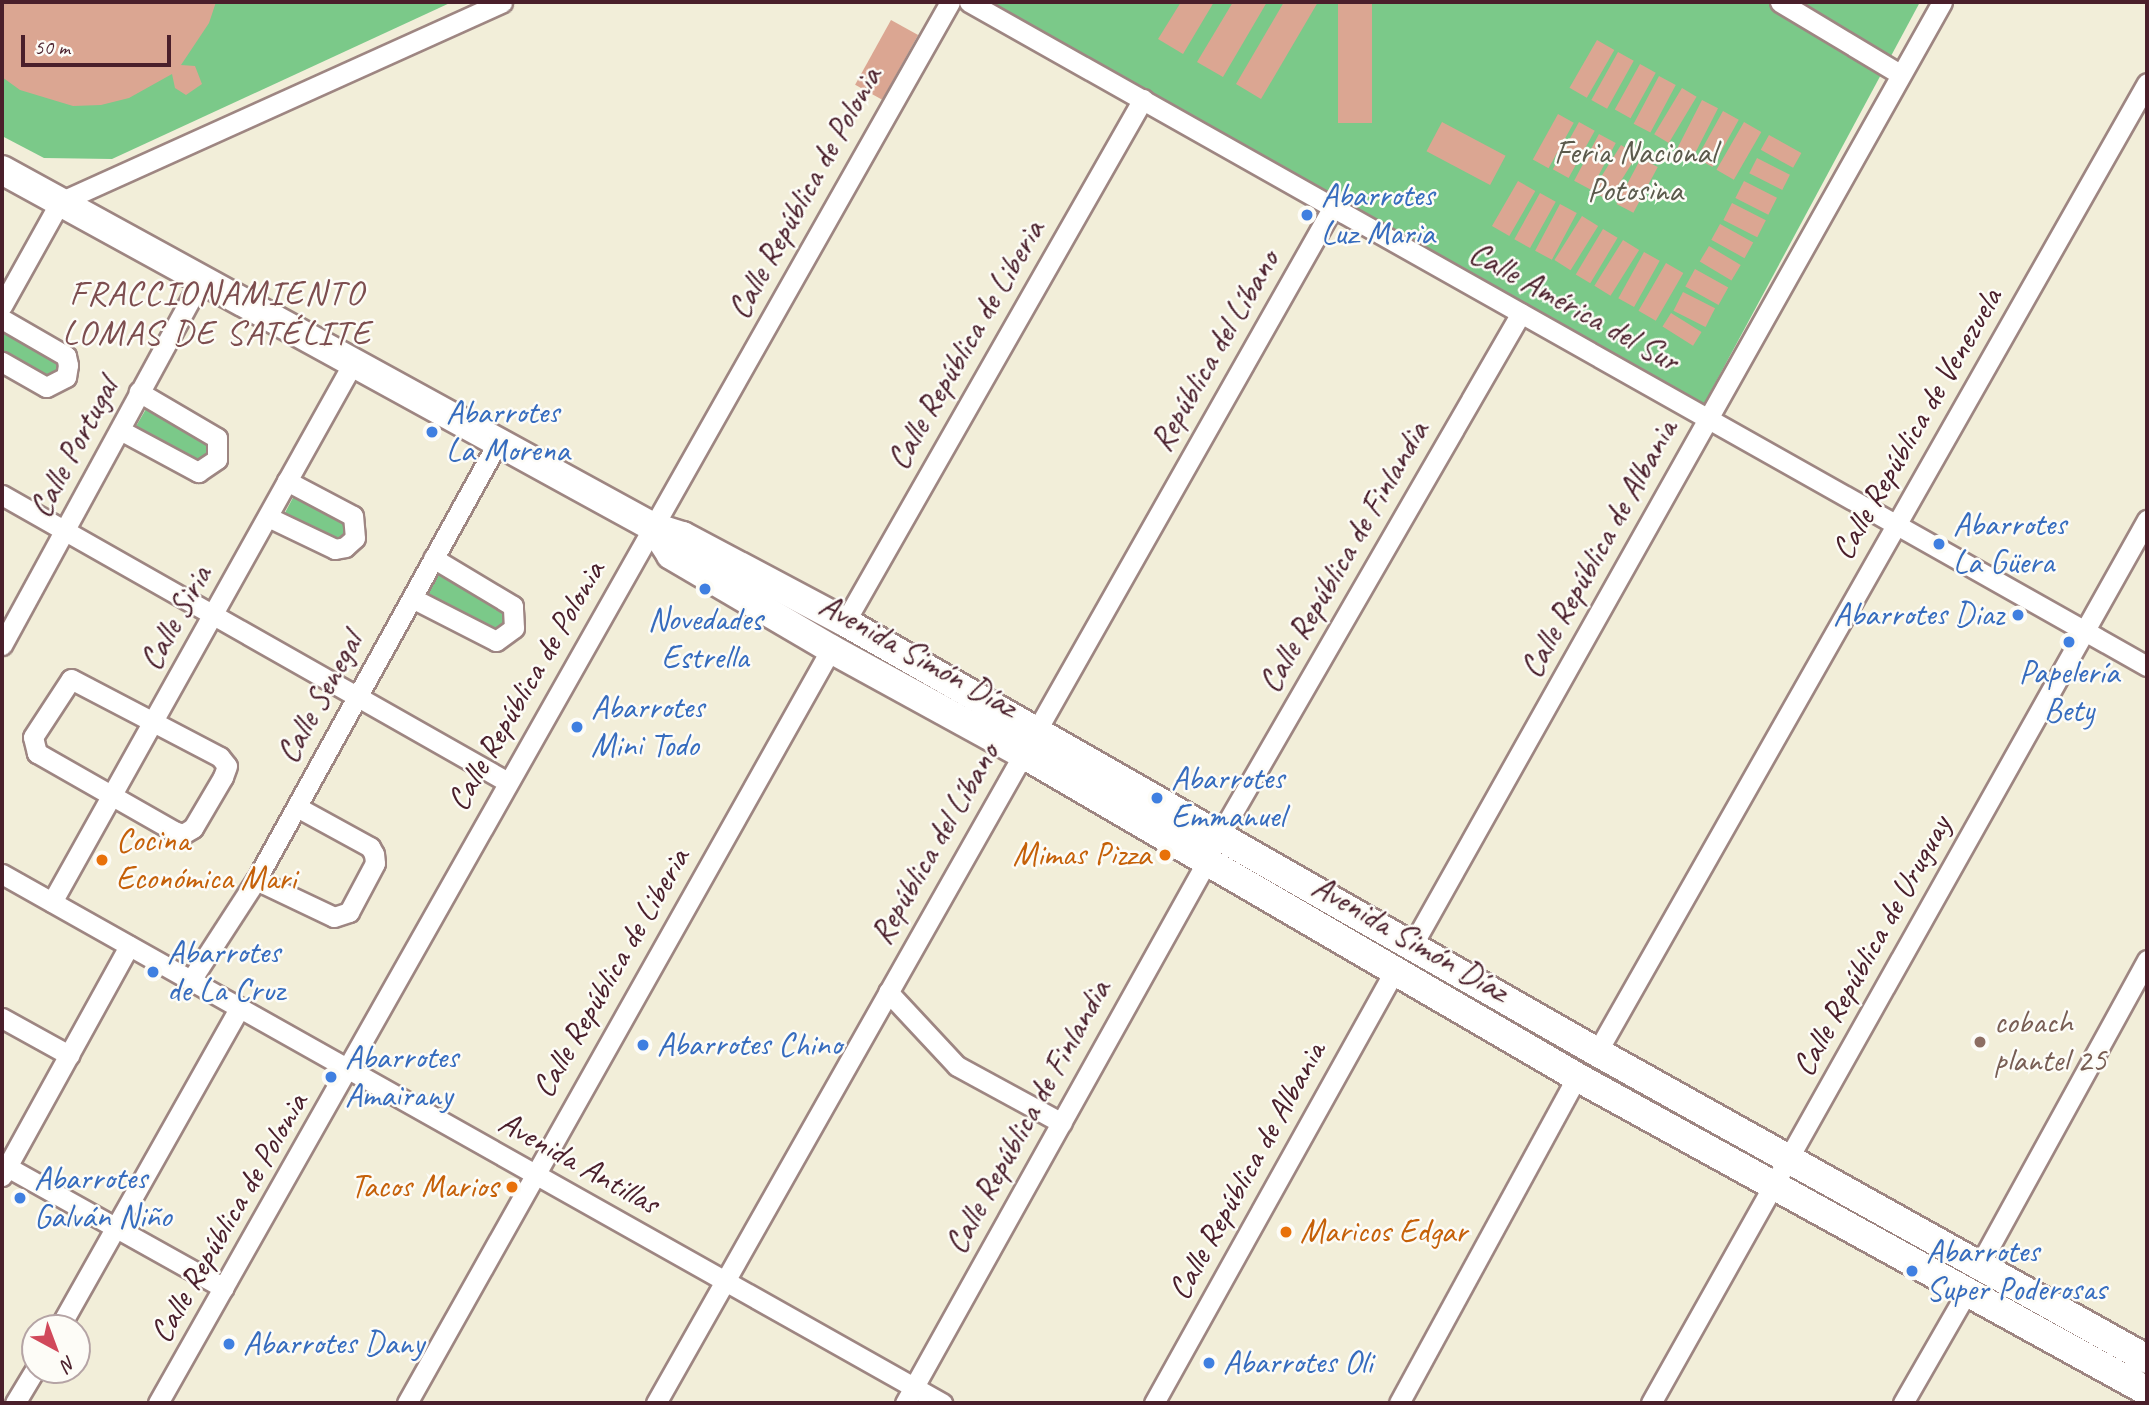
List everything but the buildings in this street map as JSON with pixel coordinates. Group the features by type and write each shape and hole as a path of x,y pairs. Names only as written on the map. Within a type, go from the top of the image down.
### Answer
{"main road":[{"name":"Avenida Simón Díaz","path":"2,170 653,527 683,536 845,622 1207,861 1577,1077 2147,1391"},
{"name":"Avenida Simón Díaz","path":"653,527 671,555 831,649 1221,833 1597,1052 2147,1359"}],"street":[{"path":"2,306 60,202 502,2"},
{"name":"Calle República de Polonia","path":"158,1403 350,1070 506,781 950,2"},
{"name":"Calle América del Sur","path":"969,2 2147,666"},
{"path":"1780,2 1900,74"},
{"name":"Calle República de Albania","path":"1413,944 1942,2"},
{"name":"Calle República de Venezuela","path":"1597,1052 2147,83"},
{"name":"Calle República de Liberia","path":"845,622 1143,99"},
{"name":"República del Líbano","path":"656,1403 1333,207"},
{"name":"Calle Portugal","path":"2,645 201,280"},
{"name":"Calle República de Finlandia","path":"1221,833 1521,313"},
{"path":"2,319 66,356 68,365 66,377 46,387 2,362"},
{"name":"Calle Siria","path":"52,902 353,363"},
{"path":"120,430 198,472 217,458 217,438 139,392"},
{"name":"Calle Senegal","path":"191,980 256,880 498,442"},
{"path":"268,517 335,549 345,547 355,538 353,516 287,481"},
{"path":"2,495 358,694 506,781"},
{"name":"Calle República de Uruguay","path":"1651,1403 2147,520"},
{"path":"412,598 496,641 514,628 513,606 433,558"},
{"name":"Calle República de Liberia","path":"407,1403 533,1173 831,649"},
{"path":"71,679 220,757 227,766 193,828 183,834 113,796 37,753 33,737 71,679"},
{"path":"256,880 334,917 349,912 375,863 374,854 370,847 297,807"},
{"name":"Calle República de Finlandia","path":"909,1395 1207,861"},
{"name":"Avenida Antillas","path":"2,874 724,1281 909,1395 942,1403"},
{"path":"129,946 3,1169 224,1288"},
{"path":"1980,1264 2147,960"},
{"name":"Calle República de Albania","path":"1154,1403 1396,969"},
{"path":"888,992 957,1066 1062,1123"},
{"path":"67,1314 239,1008"},
{"path":"2,1017 69,1055"},
{"path":"1399,1403 1577,1077"},
{"path":"1903,1403 1968,1290"},
{"path":"15,1403 27,1384"}],"green space":[{"path":"2,2 452,2 112,159 44,158 2,136"},
{"name":"Feria Nacional Potosina","path":"986,2 1920,2 1703,406"},
{"path":"2,326 66,366 50,393 2,356"},
{"path":"146,409 211,446 196,472 132,434"},
{"path":"296,492 357,524 345,547 284,515"},
{"path":"440,572 512,610 498,636 426,598"}],"place":[{"name":"Abarrotes Luz Maria","path":"1307,215"},
{"name":"Abarrotes La Morena","path":"432,432"},
{"name":"Abarrotes La Güera","path":"1939,544"},
{"name":"Novedades Estrella","path":"705,589"},
{"name":"Abarrotes Diaz","path":"2018,615"},
{"name":"Papelería Bety","path":"2069,642"},
{"name":"Abarrotes Mini Todo","path":"577,727"},
{"name":"Abarrotes Emmanuel","path":"1157,798"},
{"name":"Mimas Pizza","path":"1165,855"},
{"name":"Cocina Económica Mari","path":"102,860"},
{"name":"Abarrotes de La Cruz","path":"153,972"},
{"name":"cobach plantel 25","path":"1980,1042"},
{"name":"Abarrotes Chino","path":"643,1045"},
{"name":"Abarrotes Amairany","path":"331,1077"},
{"name":"Tacos Marios","path":"512,1187"},
{"name":"Abarrotes Galván Niño","path":"20,1198"},
{"name":"Maricos Edgar","path":"1286,1232"},
{"name":"Abarrotes Super Poderosas","path":"1912,1271"},
{"name":"Abarrotes Dany","path":"229,1344"},
{"name":"Abarrotes Oli","path":"1209,1363"}],"district":[{"name":"FRACCIONAMIENTO LOMAS DE SATÉLITE","path":"217,313"}]}
